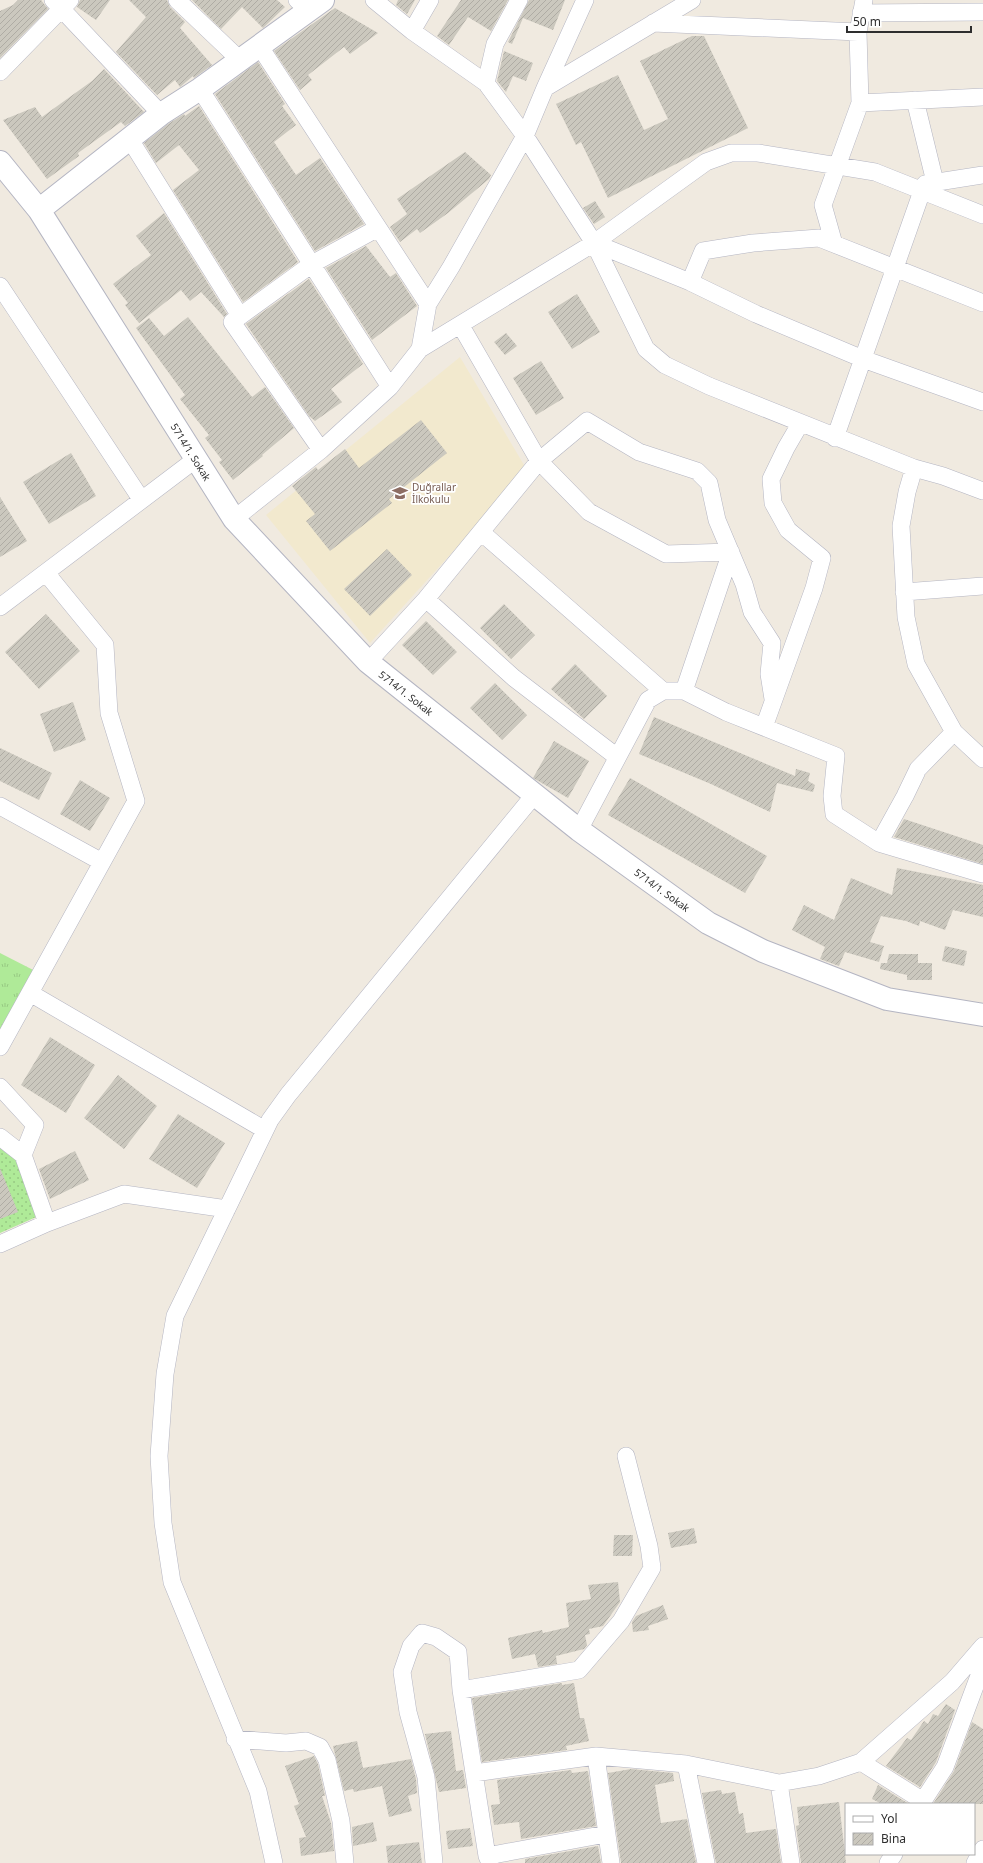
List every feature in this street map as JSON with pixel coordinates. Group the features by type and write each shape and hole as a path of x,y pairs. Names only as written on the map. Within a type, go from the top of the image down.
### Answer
{"main road":[{"path":"39,210 161,114 260,47 310,3"},
{"name":"5714/1. Sokak","path":"0,162 39,210 234,519 368,662 579,830 708,923 763,951 887,999 983,1015"}],"street":[{"path":"177,0 240,60"},
{"path":"374,0 412,31 486,83 525,136 594,243 646,349 665,365 708,386 835,438 914,468 943,476 983,491"},
{"path":"412,31 430,0"},
{"path":"486,83 495,44 519,0"},
{"path":"420,349 428,304 451,267 525,136 585,0"},
{"path":"545,88 692,0"},
{"path":"0,72 62,3 161,114"},
{"path":"834,244 823,205 860,103 858,32 863,6 983,12"},
{"path":"654,23 858,32"},
{"path":"260,47 428,304"},
{"path":"200,89 390,387"},
{"path":"860,103 983,97"},
{"path":"835,438 922,187 915,100"},
{"path":"129,138 240,316"},
{"path":"234,519 321,450 390,387 420,349 462,326 594,243 706,162 731,153 758,153 875,172 922,187 983,215"},
{"path":"922,187 983,175"},
{"path":"321,450 232,322 312,264 378,228"},
{"path":"690,282 703,251 753,243 819,238 983,303"},
{"path":"594,243 690,282 756,314 863,359 983,402"},
{"path":"0,286 141,499"},
{"path":"462,326 539,461 590,512 666,554 731,552"},
{"path":"368,662 426,599 539,461 587,421 639,452 697,471 709,483 717,520 744,584 752,612 772,643 769,674 773,699"},
{"path":"764,727 800,627 822,558 788,530 773,503 771,479 800,424"},
{"path":"0,607 141,499 196,459"},
{"path":"914,468 907,492 901,526 906,616 916,664 954,732 983,759"},
{"path":"481,532 663,691"},
{"path":"684,691 731,552"},
{"path":"0,1047 136,801 109,713 104,644 46,573"},
{"path":"904,592 983,586"},
{"path":"426,599 514,678 617,758"},
{"path":"579,830 648,700 663,691 684,691 726,712 836,756 832,796 834,814 879,843 983,874"},
{"path":"879,843 918,769 954,732"},
{"path":"274,1863 258,1791 235,1739 172,1582 163,1524 159,1456 165,1374 175,1316 265,1130 288,1095 535,794"},
{"path":"0,806 102,862"},
{"path":"30,993 265,1130"},
{"path":"0,1087 35,1125 23,1155"},
{"path":"0,1137 23,1155 47,1223"},
{"path":"0,1244 47,1223 124,1194 227,1209"},
{"path":"461,1690 579,1670 621,1621 652,1568 649,1546 626,1456"},
{"path":"434,1863 426,1777 408,1712 402,1672 410,1646 422,1633 436,1637 458,1652 461,1690 488,1860 606,1834"},
{"path":"474,1773 596,1756 686,1764 779,1783 819,1776 861,1762 952,1682 983,1646"},
{"path":"861,1762 922,1802 945,1767 983,1664"},
{"path":"235,1739 286,1743 306,1741 320,1747 327,1760 339,1814 345,1863"},
{"path":"596,1756 611,1863"},
{"path":"686,1764 706,1863"},
{"path":"779,1783 792,1863"}],"shaded area":[{"name":"Duğrallar İlkokulu","path":"460,357 527,470 370,643 266,515"}],"green space":[{"path":"0,953 41,974 0,1047"},
{"path":"0,1137 23,1155 43,1214 0,1233"}],"building":[{"path":"18,0 41,0 48,9 0,58 0,11 13,5"},
{"path":"80,0 110,0 96,20 77,7"},
{"path":"129,0 167,0 170,7 185,22 180,28 212,65 194,78 193,76 180,87 175,80 157,95 116,52 146,17"},
{"path":"192,0 277,0 285,7 263,28 242,7 221,29"},
{"path":"398,0 415,0 407,14 396,5"},
{"path":"461,0 508,0 491,31 468,17 449,45 437,36"},
{"path":"529,0 565,0 553,30 523,18 512,44 508,42"},
{"path":"335,8 378,33 350,54 344,47 308,75 312,80 300,90 274,51"},
{"path":"692,36 704,36 748,128 608,198 581,142 576,145 556,104 618,75 644,130 668,119 640,61"},
{"path":"504,51 533,63 526,81 513,76 506,92 497,81"},
{"path":"258,62 285,104 282,106 296,125 274,142 296,175 320,158 364,224 315,251 215,94"},
{"path":"104,69 144,112 125,126 121,122 78,153 79,156 47,179 3,120 35,107 42,117 92,81"},
{"path":"199,106 298,262 243,302 173,190 199,170 179,145 156,163 144,143 168,124 184,114 185,116"},
{"path":"465,152 491,175 489,179 448,213 420,233 417,229 400,242 390,227 407,214 397,199"},
{"path":"595,201 605,217 594,224 583,208"},
{"path":"164,213 227,314 224,317 201,292 190,301 181,290 139,323 125,305 128,303 113,284 151,255 136,236"},
{"path":"366,246 390,277 396,273 417,306 372,340 326,268"},
{"path":"309,279 363,364 331,389 342,402 315,421 309,416 246,324"},
{"path":"577,294 600,332 572,349 548,312"},
{"path":"188,317 252,397 265,387 294,428 233,480 219,462 222,460 205,438 209,435 180,399 185,395 136,328 149,318 164,336"},
{"path":"506,333 517,346 505,355 494,342"},
{"path":"541,361 564,398 536,415 513,378"},
{"path":"421,420 447,453 389,499 392,503 330,551 306,521 315,514 292,486 316,467 318,470 345,449 359,468"},
{"path":"71,453 96,496 49,524 23,482"},
{"path":"0,497 27,541 0,557"},
{"path":"387,549 412,575 370,616 344,589"},
{"path":"504,604 535,635 511,659 480,628"},
{"path":"46,614 80,651 39,689 5,652"},
{"path":"426,621 457,652 433,675 402,645"},
{"path":"575,664 607,696 584,719 551,689"},
{"path":"495,683 527,715 502,740 470,708"},
{"path":"73,702 86,740 54,752 40,714"},
{"path":"654,717 795,776 796,769 810,773 808,781 815,785 813,792 777,783 770,812 711,784 639,754"},
{"path":"554,741 589,761 568,798 533,778"},
{"path":"0,748 52,773 39,800 0,781"},
{"path":"630,778 767,856 745,893 608,815"},
{"path":"80,780 110,798 90,831 60,814"},
{"path":"904,819 983,845 983,864 894,837"},
{"path":"897,868 983,885 983,917 953,910 945,930 920,921 919,926 906,921 881,916 870,942 884,946 879,962 845,952 839,966 820,959 825,947 792,930 804,905 834,920 851,878 892,895"},
{"path":"945,946 967,951 964,966 942,961"},
{"path":"889,954 918,954 918,963 932,963 932,980 907,980 907,975 880,969 881,963 887,963"},
{"path":"50,1037 95,1065 66,1113 21,1085"},
{"path":"118,1075 157,1106 124,1149 84,1118"},
{"path":"178,1114 225,1143 197,1188 149,1159"},
{"path":"75,1151 89,1180 50,1199 39,1169"},
{"path":"0,1168 18,1212 0,1219"},
{"path":"694,1528 697,1543 671,1548 668,1533"},
{"path":"614,1535 633,1535 632,1556 613,1556"},
{"path":"618,1582 620,1602 603,1626 589,1629 590,1634 585,1635 587,1645 584,1649 556,1656 557,1664 538,1667 535,1654 512,1659 508,1638 542,1630 543,1633 569,1627 566,1603 591,1599 588,1585"},
{"path":"663,1605 668,1619 648,1626 649,1630 633,1632 632,1622 636,1616"},
{"path":"562,1683 562,1685 574,1683 580,1718 584,1718 589,1741 566,1746 567,1750 482,1762 472,1698"},
{"path":"946,1704 955,1710 936,1762 920,1787 886,1766 907,1738 911,1740 924,1721 928,1724 933,1714 938,1716"},
{"path":"972,1722 983,1729 983,1804 934,1803 954,1771"},
{"path":"451,1731 456,1771 463,1770 466,1788 439,1792 425,1734"},
{"path":"357,1741 363,1768 411,1759 416,1779 417,1793 408,1796 412,1811 389,1817 382,1786 354,1792 353,1789 344,1791 333,1746"},
{"path":"314,1756 318,1764 325,1796 322,1796 331,1823 334,1851 301,1856 299,1838 306,1837 294,1806 299,1804 285,1766"},
{"path":"631,1769 673,1773 674,1781 655,1785 661,1823 687,1819 696,1863 621,1863 608,1773"},
{"path":"571,1770 572,1773 588,1771 596,1826 521,1839 519,1822 494,1825 491,1805 500,1804 497,1780"},
{"path":"878,1785 907,1803 880,1803 872,1799"},
{"path":"721,1790 722,1794 735,1792 739,1814 743,1813 746,1833 776,1829 781,1863 716,1863 702,1793"},
{"path":"839,1802 846,1863 801,1863 796,1826 799,1825 797,1807"},
{"path":"373,1822 377,1841 353,1846 352,1827"},
{"path":"470,1828 473,1846 448,1849 446,1831"},
{"path":"419,1842 422,1863 388,1863 386,1846"},
{"path":"598,1846 601,1863 525,1863 525,1859"}],"place":[{"name":"Duğrallar İlkokulu","path":"400,493"}]}
